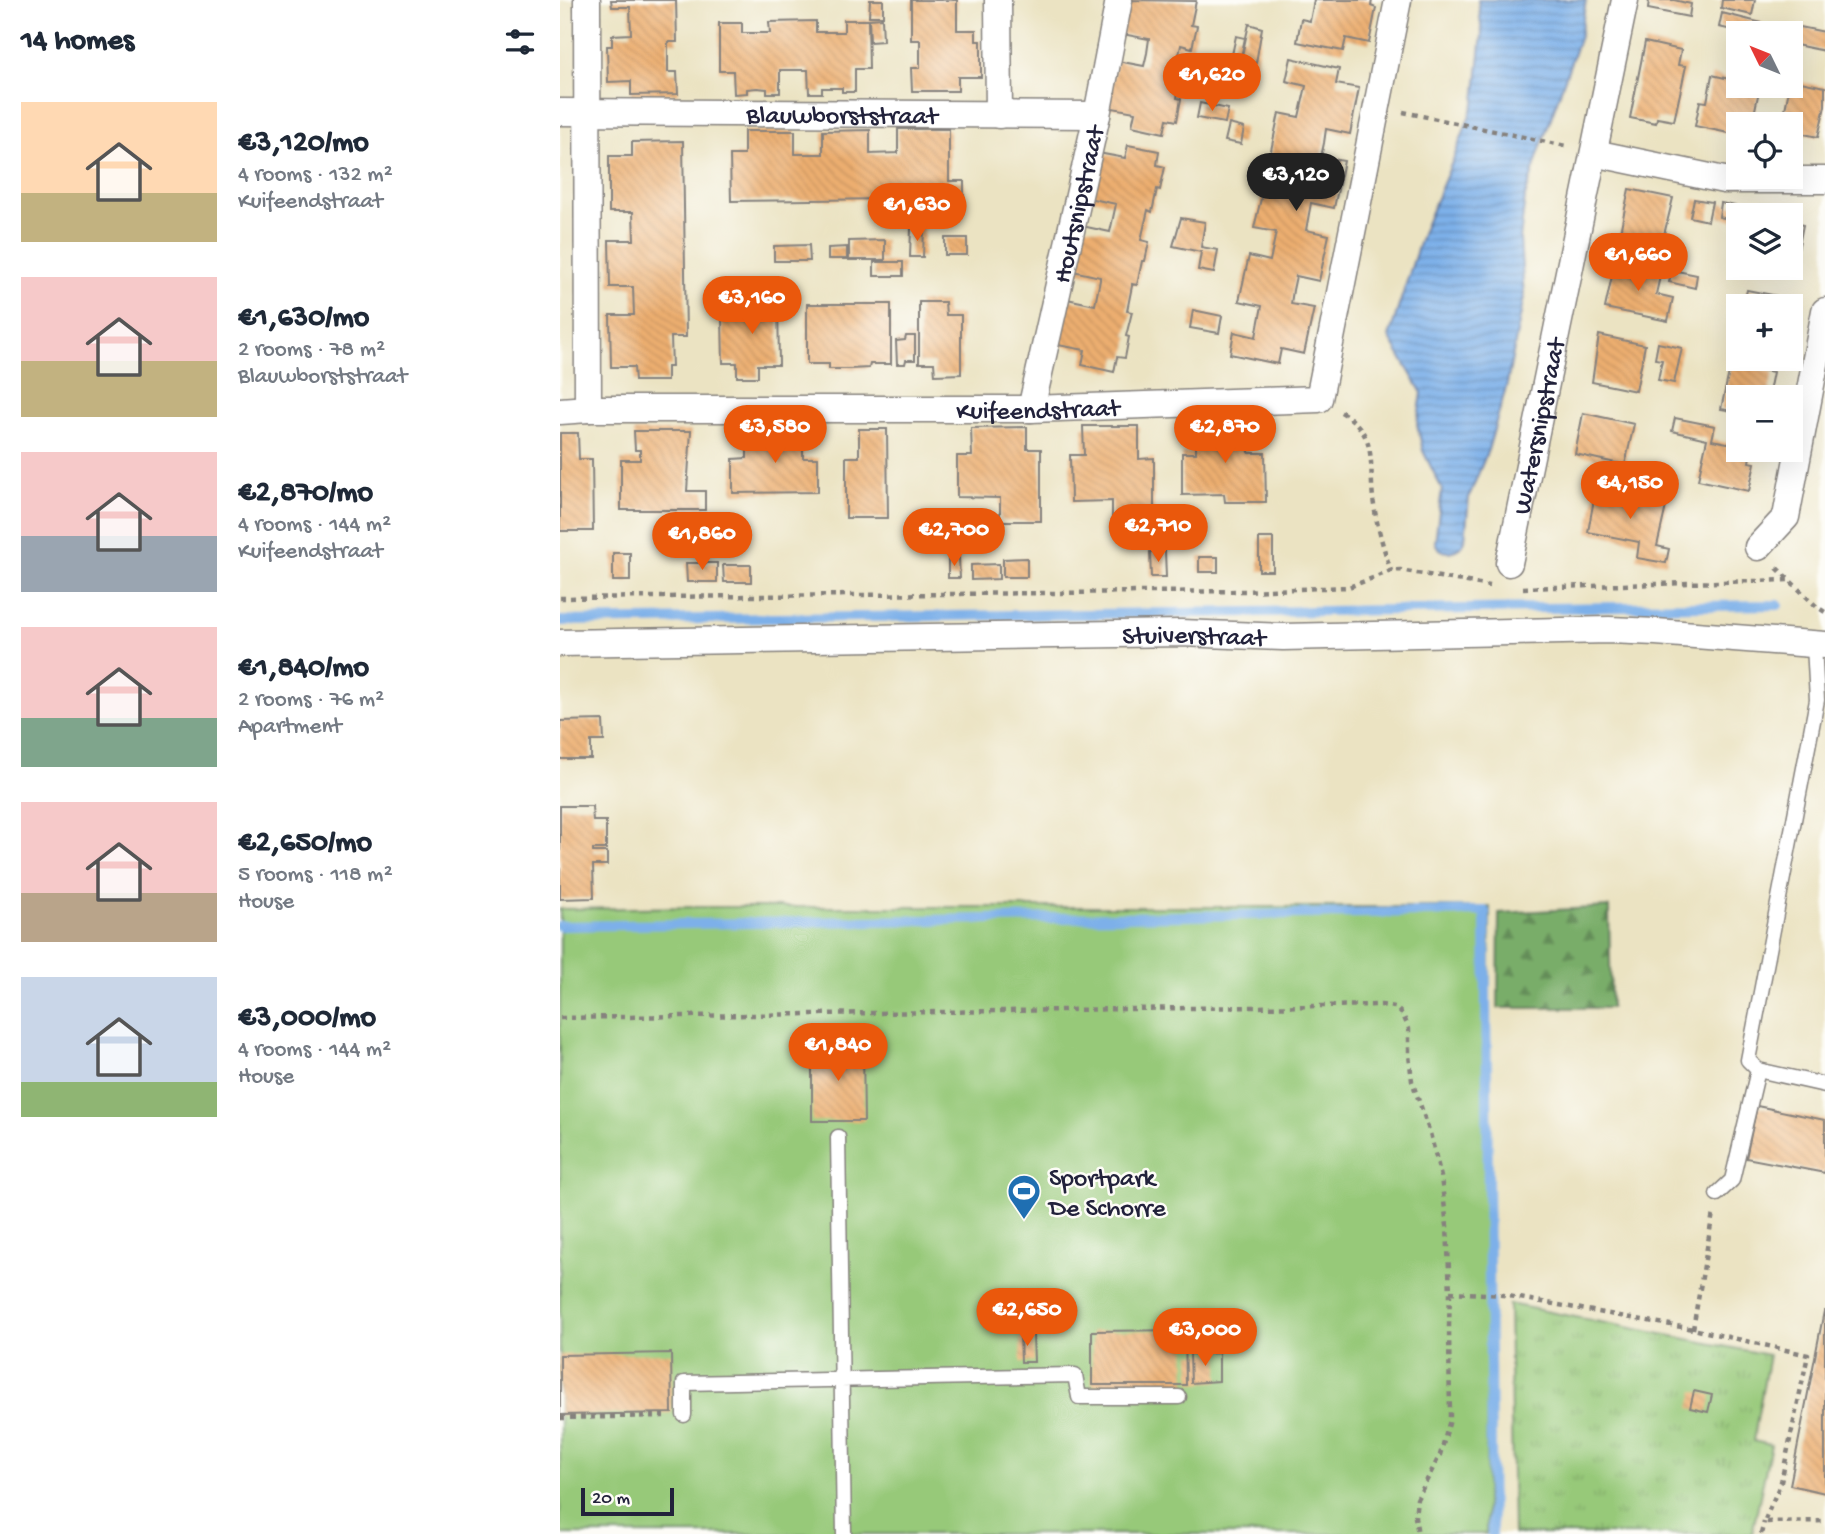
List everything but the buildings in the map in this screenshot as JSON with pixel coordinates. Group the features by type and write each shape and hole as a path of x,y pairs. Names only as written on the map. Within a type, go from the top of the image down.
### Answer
{"street":[{"path":"587,0 588,409"},
{"path":"998,0 999,115"},
{"name":"Houtsnipstraat","path":"1031,409 1097,115 1119,0"},
{"path":"1319,399 1398,0"},
{"name":"Watersnipstraat","path":"1508,580 1625,0"},
{"name":"Blauwborststraat","path":"560,112 1097,115"},
{"path":"1594,153 1724,180 1825,180"},
{"path":"1758,547 1786,517 1825,311"},
{"name":"Kuifeendstraat","path":"560,411 1031,409 1319,399"},
{"name":"Stuiverstraat","path":"560,643 1181,633 1283,637 1609,630 1820,645"}],"lane":[{"path":"1820,645 1821,702 1748,1060 1758,1070 1825,1085"},
{"path":"1717,1194 1732,1180 1758,1070"},
{"path":"838,1137 844,1534"},
{"path":"684,1415 684,1383 1075,1375 1079,1397 1179,1396"}],"path":[{"path":"1377,106 1556,144"},
{"path":"1319,399 1351,418 1364,431 1370,448 1373,498 1381,543 1391,571"},
{"path":"560,598 1323,589 1349,587 1391,571 1411,571 1508,580 1788,580 1825,612"},
{"path":"560,1018 1353,1005 1395,1007 1403,1015 1409,1029 1412,1081 1430,1133 1441,1177 1447,1226 1450,1292 1450,1420 1440,1455 1417,1499 1415,1517 1418,1534"},
{"path":"1692,1329 1717,1194"},
{"path":"1450,1292 1503,1295 1692,1329 1808,1355 1780,1482 1763,1522 1761,1534"},
{"path":"560,1418 684,1415"},
{"path":"1763,1522 1825,1521"}],"green space":[{"name":"Sportpark De Schorre","path":"1490,907 1486,1534 560,1534 560,909"},
{"path":"1609,907 1611,1008 1498,1008 1499,913"},
{"path":"1509,1304 1769,1355 1753,1441 1771,1445 1752,1534 1513,1534"}],"water":[{"path":"1478,0 1586,0 1580,36 1525,197 1520,239 1524,297 1507,384 1488,450 1469,497 1465,540 1459,548 1450,552 1441,550 1435,542 1442,489 1423,451 1417,424 1422,393 1389,337 1423,231 1475,101 1482,34"}],"waterway":[{"path":"560,621 1778,605"},
{"path":"560,926 1485,911 1492,1534"}],"place":[{"name":"Sportpark De Schorre","path":"1024,1221"}]}
